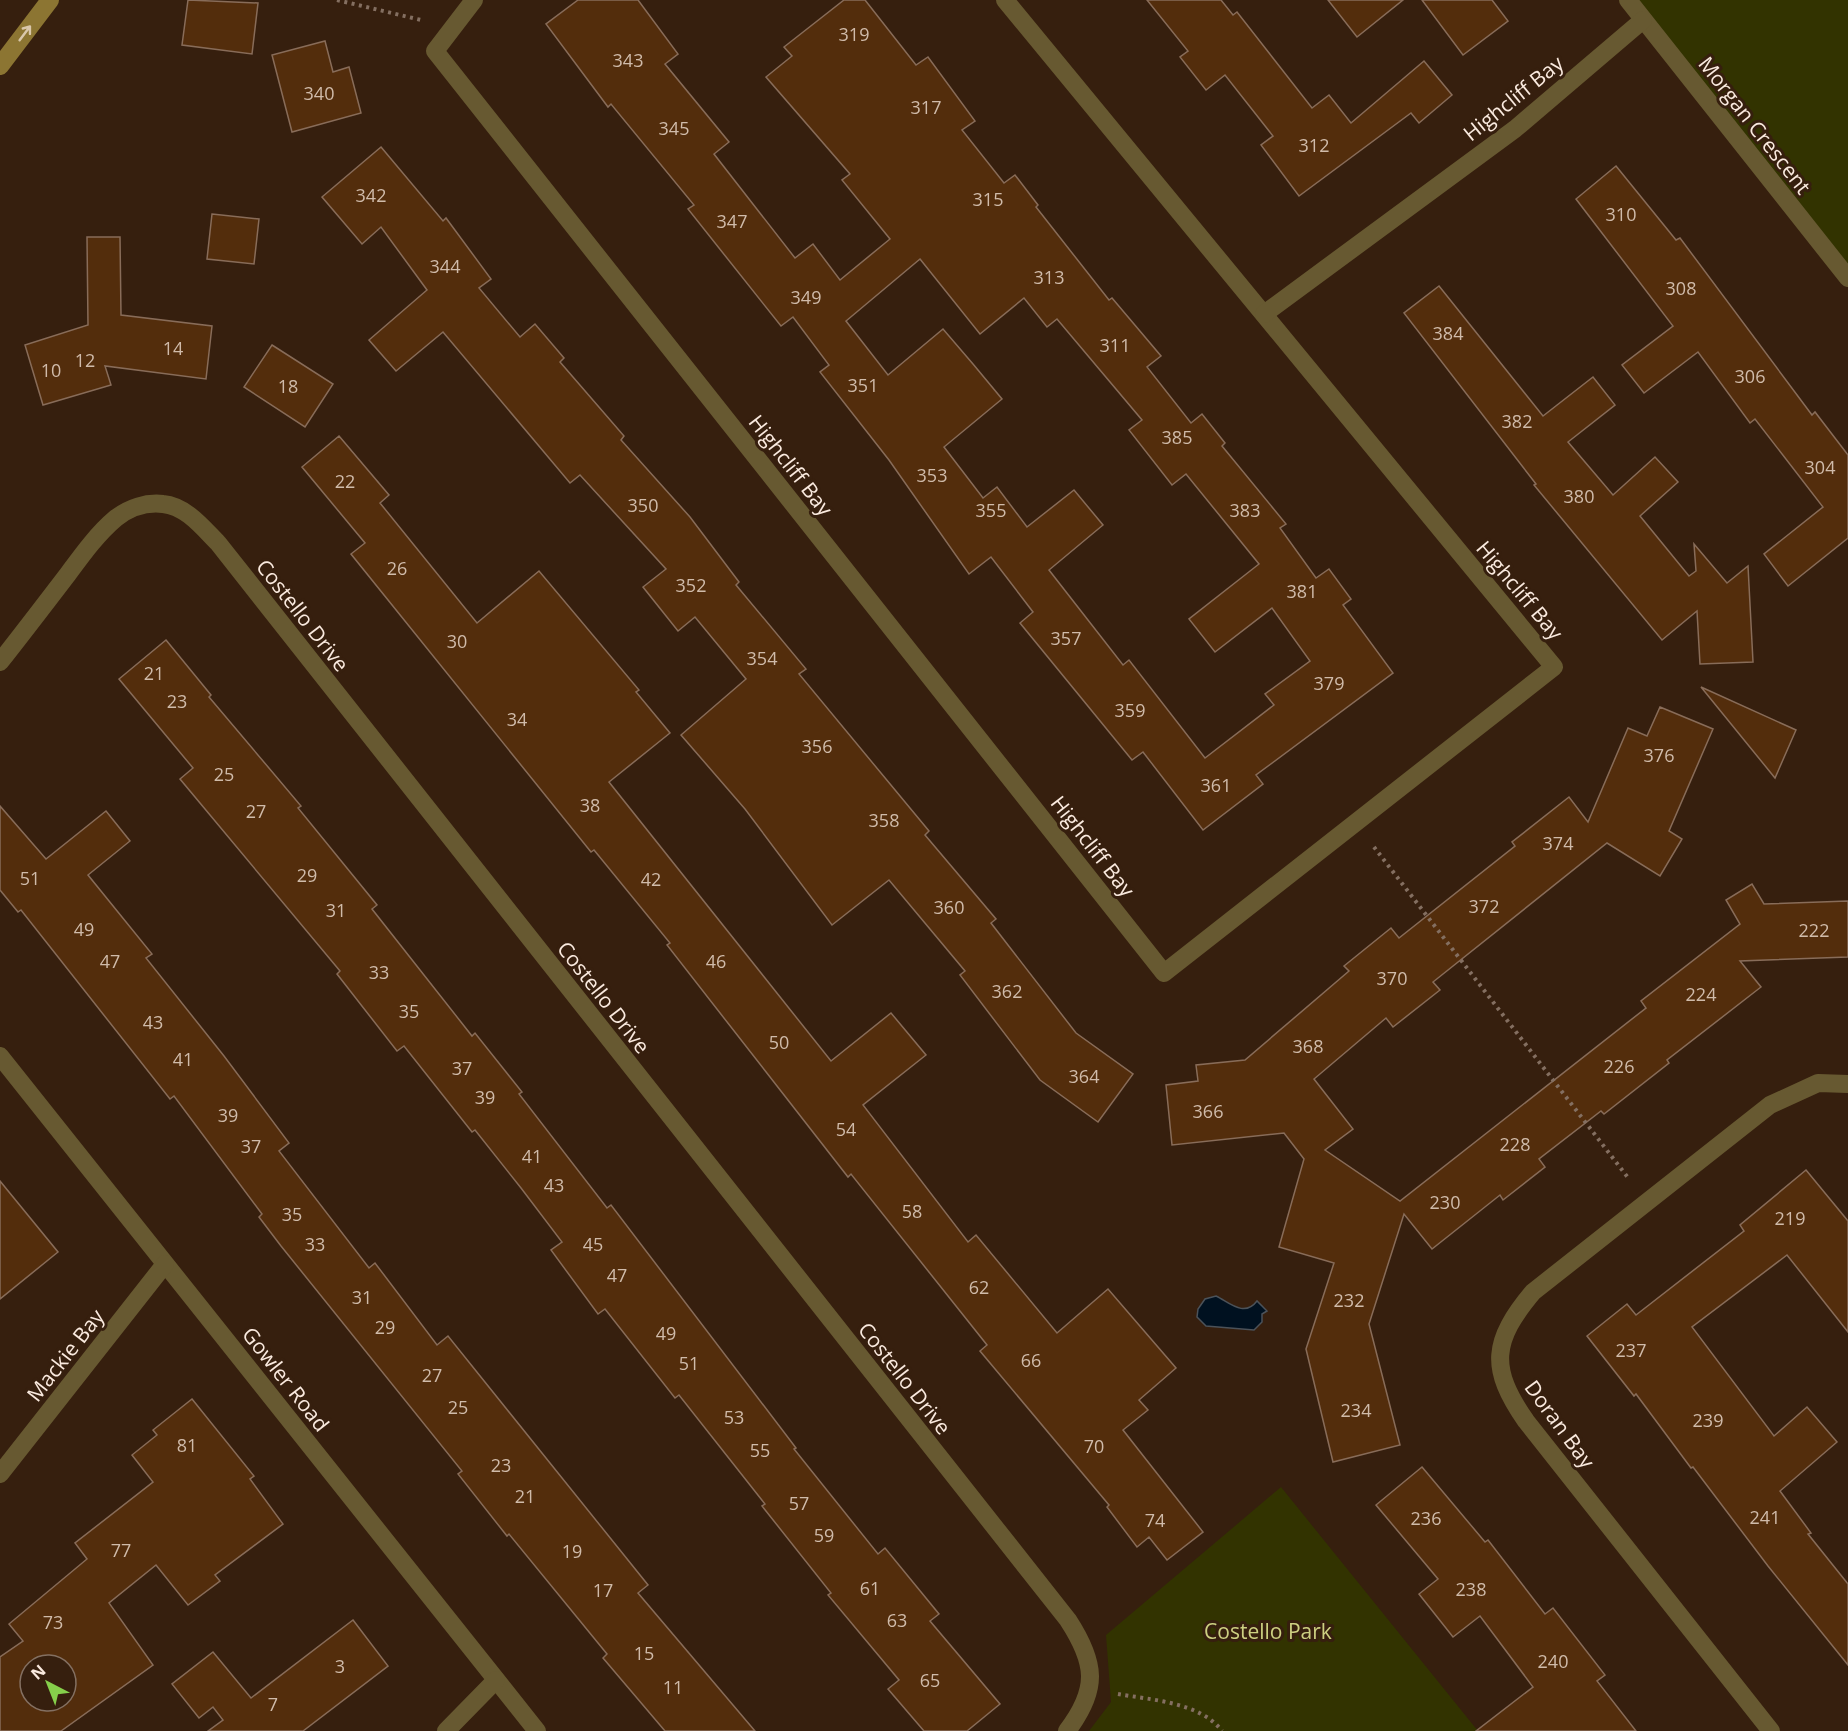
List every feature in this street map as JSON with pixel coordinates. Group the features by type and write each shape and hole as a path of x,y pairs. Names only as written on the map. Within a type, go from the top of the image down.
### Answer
{"street":[{"path":"0,66 50,0"},
{"name":"Highcliff Bay","path":"474,0 435,51 1164,972 1554,667 1005,0"},
{"name":"Morgan Crescent","path":"1628,0 1848,278"},
{"name":"Highcliff Bay","path":"1264,314 1515,129 1643,20"},
{"name":"Costello Drive","path":"0,662 79,560 115,519 130,509 149,504 165,504 183,511 200,524 218,543 1068,1620 1085,1646 1090,1671 1090,1690 1078,1716 1067,1731"},
{"name":"Gowler Road","path":"0,1056 537,1731"},
{"name":"Doran Bay","path":"1771,1731 1526,1422 1502,1380 1501,1342 1514,1314 1533,1292 1770,1105 1818,1083 1848,1084"},
{"name":"Mackie Bay","path":"0,1474 165,1264"},
{"path":"446,1731 496,1680"}],"path":[{"path":"337,0 453,28"},
{"path":"1356,822 1647,1203"},
{"path":"1090,1690 1173,1703 1215,1721 1222,1731"}],"green space":[{"path":"1628,0 1848,0 1848,278"},
{"name":"Costello Park","path":"1281,1487 1478,1731 1089,1731 1111,1702 1106,1635"}],"water":[{"path":"1216,1296 1231,1305 1242,1308 1252,1306 1257,1301 1267,1311 1262,1314 1262,1322 1254,1330 1206,1326 1197,1317 1198,1309 1205,1299"}],"building":[{"path":"188,0 258,3 252,54 182,45"},
{"path":"578,0 638,0 678,54 665,64 729,142 714,154 795,258 813,244 840,280 890,239 842,180 850,174 766,77 792,56 784,47 844,0 865,0 916,65 928,57 975,121 962,130 1004,183 1015,175 1038,205 1036,207 1109,300 1112,298 1161,356 1147,367 1191,423 1202,414 1225,443 1222,446 1286,524 1280,528 1316,578 1329,569 1351,599 1343,605 1393,673 1256,775 1263,784 1203,830 1143,752 1132,760 1020,623 1033,612 991,557 969,574 889,460 820,372 829,365 793,317 781,326 688,209 694,205 611,104 608,107 546,24","holes":["920,259 980,334 1024,298 1047,327 1057,319 1142,420 1129,430 1172,485 1186,474 1259,564 1189,619 1215,652 1272,608 1310,661 1265,694 1274,705 1205,758 1129,660 1123,665 1049,570 1103,525 1074,490 1027,527 997,487 983,498 944,447 1002,399 943,329 888,375 846,321"]},
{"path":"1147,0 1221,0 1233,15 1237,12 1312,108 1329,95 1351,123 1424,61 1452,95 1419,123 1411,113 1299,196 1261,145 1273,136 1225,75 1206,90 1180,57 1188,51"},
{"path":"1328,0 1403,0 1357,37"},
{"path":"1422,0 1492,0 1508,21 1463,55"},
{"path":"325,41 333,72 349,67 361,113 292,132 272,55"},
{"path":"381,147 443,221 446,218 491,279 479,288 520,337 535,324 564,358 560,362 624,436 621,440 690,517 739,582 736,585 806,669 799,674 929,831 925,835 996,919 991,923 1076,1033 1133,1074 1098,1122 1040,1080 960,975 965,971 889,880 832,925 745,809 681,735 746,679 695,617 678,631 643,587 666,569 580,475 570,483 443,332 396,371 369,340 427,290 381,227 362,244 322,197"},
{"path":"1616,166 1676,240 1680,238 1812,415 1815,412 1848,455 1848,538 1788,586 1764,554 1823,507 1755,419 1750,423 1698,352 1644,393 1622,365 1673,326 1576,199"},
{"path":"212,214 259,219 254,264 207,259"},
{"path":"87,237 120,237 121,315 212,326 206,379 105,366 111,385 43,405 25,345 88,325"},
{"path":"1439,286 1543,416 1593,377 1615,405 1568,442 1613,495 1655,457 1678,482 1640,516 1689,576 1696,571 1694,544 1727,583 1748,566 1753,662 1700,664 1697,611 1662,640 1534,485 1536,484 1404,313"},
{"path":"272,345 333,384 305,427 244,387"},
{"path":"339,436 389,495 380,503 477,623 539,571 639,690 636,692 670,733 609,782 831,1061 891,1013 926,1055 863,1105 968,1242 976,1235 1057,1333 1108,1289 1176,1368 1139,1400 1148,1410 1123,1430 1203,1532 1167,1560 1149,1537 1137,1547 1107,1507 1109,1505 980,1351 987,1345 851,1174 848,1177 667,945 670,943 594,850 591,852 351,554 365,543 302,467"},
{"path":"166,640 211,695 209,697 301,806 298,808 377,905 372,909 472,1036 475,1033 522,1092 519,1094 607,1208 611,1205 796,1448 794,1449 878,1554 885,1548 939,1614 930,1621 1000,1704 967,1731 924,1731 888,1689 899,1680 828,1595 831,1593 762,1506 765,1504 679,1395 675,1398 605,1309 598,1314 551,1250 562,1242 521,1188 475,1130 472,1132 404,1046 397,1051 337,974 340,971 180,779 193,768 119,679"},
{"path":"1701,687 1796,730 1775,778"},
{"path":"1660,707 1713,729 1669,831 1682,839 1660,876 1607,843 1433,982 1440,990 1393,1027 1386,1018 1314,1079 1353,1129 1325,1150 1400,1201 1646,1008 1641,1001 1740,924 1726,900 1752,884 1764,904 1848,901 1848,957 1740,961 1761,987 1667,1060 1669,1063 1604,1114 1601,1111 1539,1159 1545,1167 1503,1200 1500,1195 1432,1249 1404,1214 1369,1324 1400,1445 1333,1462 1306,1349 1334,1263 1279,1247 1304,1159 1284,1133 1172,1145 1166,1085 1198,1081 1196,1065 1245,1060 1349,971 1344,966 1391,928 1399,938 1515,846 1512,842 1569,797 1588,822 1628,728 1647,736"},
{"path":"0,806 46,859 106,811 130,841 88,875 152,954 146,958 289,1143 279,1151 369,1268 375,1263 437,1345 448,1336 648,1585 638,1593 755,1731 665,1731 603,1658 607,1654 509,1534 507,1536 458,1474 462,1471 281,1246 259,1217 262,1214 174,1096 170,1099 21,910 18,912 0,890"},
{"path":"1806,1170 1848,1221 1848,1332 1787,1255 1692,1327 1774,1436 1807,1407 1837,1442 1780,1491 1811,1533 1808,1534 1848,1584 1848,1665 1768,1566 1693,1467 1691,1468 1636,1394 1634,1396 1587,1336 1627,1304 1636,1315 1744,1231 1740,1225"},
{"path":"0,1181 58,1252 0,1299"},
{"path":"192,1399 254,1476 250,1479 283,1524 215,1575 220,1581 188,1605 156,1565 109,1603 153,1665 61,1731 0,1731 0,1657 23,1641 9,1624 87,1559 75,1543 153,1482 132,1455 157,1435 153,1430"},
{"path":"1422,1467 1485,1542 1488,1540 1545,1614 1553,1608 1605,1675 1597,1681 1636,1731 1476,1731 1533,1687 1480,1616 1453,1637 1419,1594 1438,1579 1376,1505"},
{"path":"353,1620 388,1666 303,1731 208,1731 223,1720 213,1707 199,1718 172,1684 213,1652 251,1698"}]}
